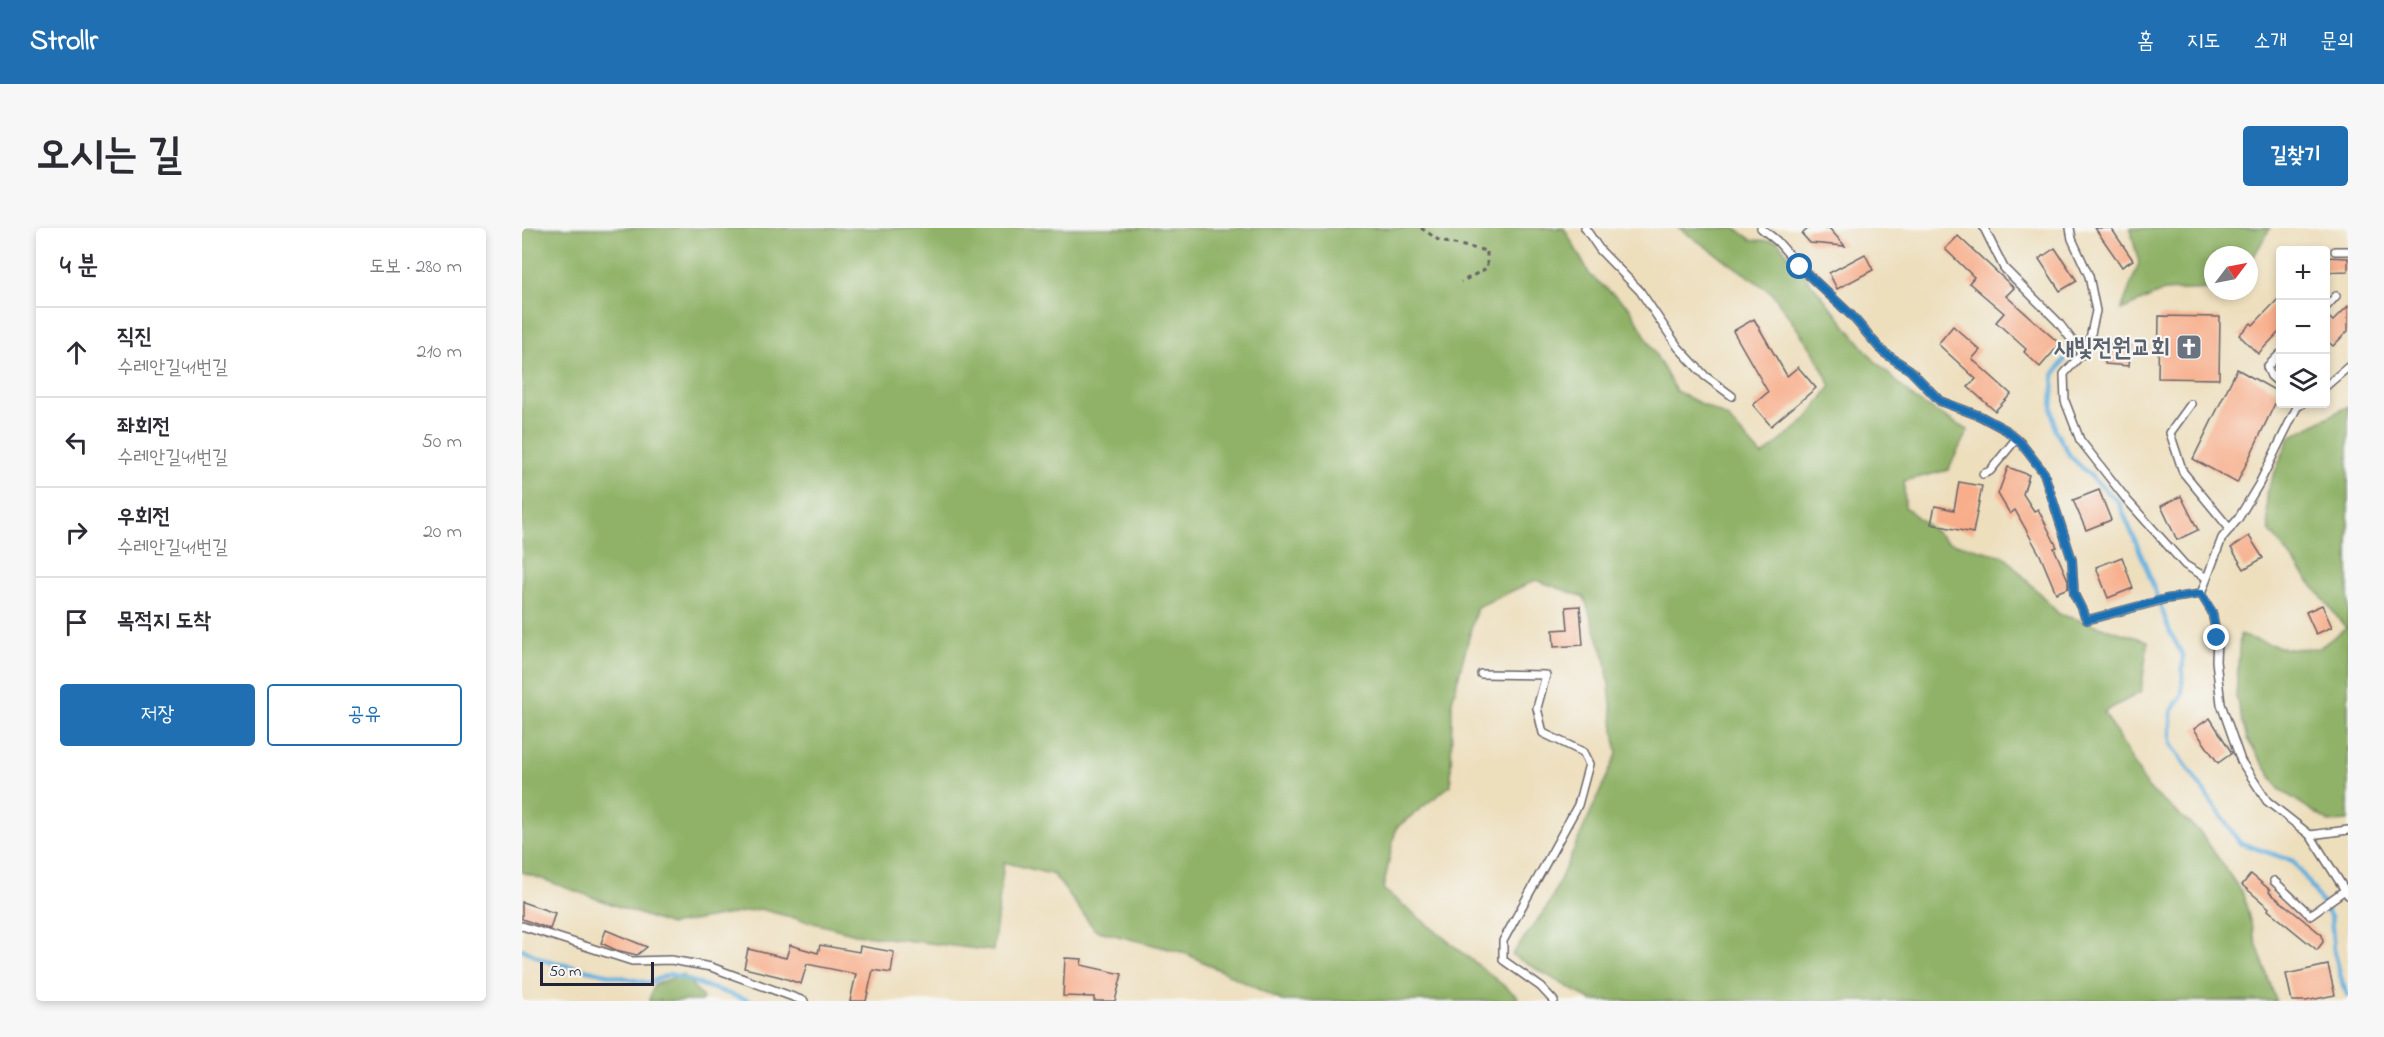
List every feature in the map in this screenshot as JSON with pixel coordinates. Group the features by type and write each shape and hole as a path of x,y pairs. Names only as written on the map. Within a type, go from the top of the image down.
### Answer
{"lane":[{"path":"1585,228 1600,250 1640,291 1678,347 1705,376 1732,396"},
{"path":"1761,228 1852,316 1883,352 1910,370 1940,401 1980,416 2006,430 2016,439 2044,473 2072,560 2074,594 2087,620 2165,599 2201,594"},
{"path":"1984,228 2004,268 2058,322 2082,353"},
{"path":"2070,228 2072,239 2089,276 2096,311 2088,347 2064,374 2065,401 2080,440 2127,500 2185,565 2207,578"},
{"path":"2335,251 2348,251"},
{"path":"2330,302 2336,296"},
{"path":"2276,358 2267,367 2276,380"},
{"path":"2330,382 2348,367"},
{"path":"2191,404 2170,433 2183,472 2229,529"},
{"path":"2201,594 2222,538 2259,484 2297,408"},
{"path":"1983,474 1990,471 2016,439"},
{"path":"2201,594 2212,612 2217,638 2216,660 2221,704 2241,761 2267,801 2310,835 2346,893 2310,915 2274,881"},
{"path":"1481,674 1546,675 1537,708 1544,733 1583,752 1589,764 1578,805 1503,941 1503,960 1541,987 1554,1001"},
{"path":"2310,835 2348,830"},
{"path":"522,926 632,961 671,960 711,967 804,1001"},
{"path":"780,1001 783,993"}],"path":[{"path":"1421,228 1440,241 1486,251 1487,268 1461,282"}],"green space":[{"path":"522,228 1564,228 1590,275 1630,308 1676,391 1727,417 1762,456 1806,420 1831,386 1813,351 1772,293 1679,228 1735,228 1752,240 1777,241 1873,359 1916,400 1968,430 1948,470 1904,481 1905,507 1948,542 2004,556 2059,614 2148,641 2141,692 2104,712 2148,788 2201,833 2243,894 2254,936 2276,1001 1592,1001 1512,955 1549,904 1617,754 1606,662 1584,597 1536,580 1477,607 1452,701 1451,785 1396,828 1383,889 1518,997 1514,1001 1282,1001 1185,953 1095,930 1054,875 1004,862 993,951 856,934 760,909 670,925 522,872"},
{"path":"2130,228 2270,228 2258,249 2258,246 2204,246 2204,289 2164,291 2121,310 2139,263"},
{"path":"2348,406 2348,821 2329,822 2279,789 2247,739 2236,697 2240,635 2286,649 2319,648 2346,628 2269,530 2266,493 2290,437"},
{"path":"683,974 703,998 701,1001 649,1001 654,985"}],"building":[{"path":"1809,228 1829,228 1845,246 1810,243 1802,234"},
{"path":"2095,228 2111,228 2133,260 2122,267"},
{"path":"1958,236 2014,288 2006,296 2060,344 2040,367 2024,352 2026,349 1996,322 2004,313 1969,283 1974,277 1945,249"},
{"path":"2055,248 2077,281 2060,291 2039,259"},
{"path":"1865,254 1873,270 1837,289 1829,273"},
{"path":"2330,257 2348,258 2348,271 2330,272"},
{"path":"2276,301 2276,335 2258,354 2239,335 2251,323 2253,325"},
{"path":"2348,306 2348,331 2333,346 2330,343 2330,318 2333,321"},
{"name":"새빛전원교회","path":"2159,316 2220,317 2219,379 2158,378"},
{"path":"1754,319 1787,376 1798,367 1816,388 1771,426 1753,405 1768,392 1733,331"},
{"path":"1953,326 1980,350 1972,359 2011,394 1995,411 1968,387 1976,379 1938,344"},
{"path":"2106,344 2131,345 2129,366 2105,364"},
{"path":"2237,369 2276,391 2276,401 2237,483 2193,459"},
{"path":"2008,467 2029,475 2023,494 2034,511 2038,509 2057,547 2054,548 2068,580 2068,588 2056,593 2040,555 2015,510 2010,514 1998,494"},
{"path":"1959,482 1982,486 1973,533 1931,524 1935,506 1954,510"},
{"path":"2099,490 2111,520 2086,530 2073,500"},
{"path":"2181,496 2198,530 2177,540 2161,506"},
{"path":"2249,536 2263,558 2244,569 2231,548"},
{"path":"2122,557 2133,588 2108,598 2096,567"},
{"path":"2322,605 2332,627 2316,634 2306,612"},
{"path":"1580,606 1583,645 1554,647 1553,630 1568,629 1566,607"},
{"path":"2210,718 2232,753 2218,763 2194,729"},
{"path":"2251,874 2270,890 2269,892 2322,935 2323,942 2317,950 2268,910 2269,908 2242,885"},
{"path":"522,902 555,913 550,929 522,919"},
{"path":"606,930 647,947 637,955 616,950 601,943"},
{"path":"790,945 818,953 820,945 859,952 860,946 894,952 891,973 873,970 866,1001 850,1001 856,974 807,964 801,984 744,968 748,949 786,958"},
{"path":"1065,958 1082,959 1081,965 1122,974 1115,1001 1094,1001 1094,997 1063,996"},
{"path":"2328,965 2335,995 2306,1001 2292,1001 2286,974"}],"waterway":[{"path":"2071,350 2054,375 2052,410 2055,430 2070,456 2119,503 2144,561 2170,632 2183,656 2182,695 2171,712 2171,744 2240,843 2293,861 2310,884 2331,917 2334,950 2348,996"},
{"path":"522,949 546,961 648,983 670,974 750,1001"}],"place":[{"name":"새빛전원교회","path":"2189,347"}],"route":[{"path":"1800,267 1852,316 1883,352 1910,370 1940,401 1980,416 2006,430 2020,442 2044,473 2072,560 2074,594 2087,620 2165,599 2201,594 2212,612 2217,638"}]}
